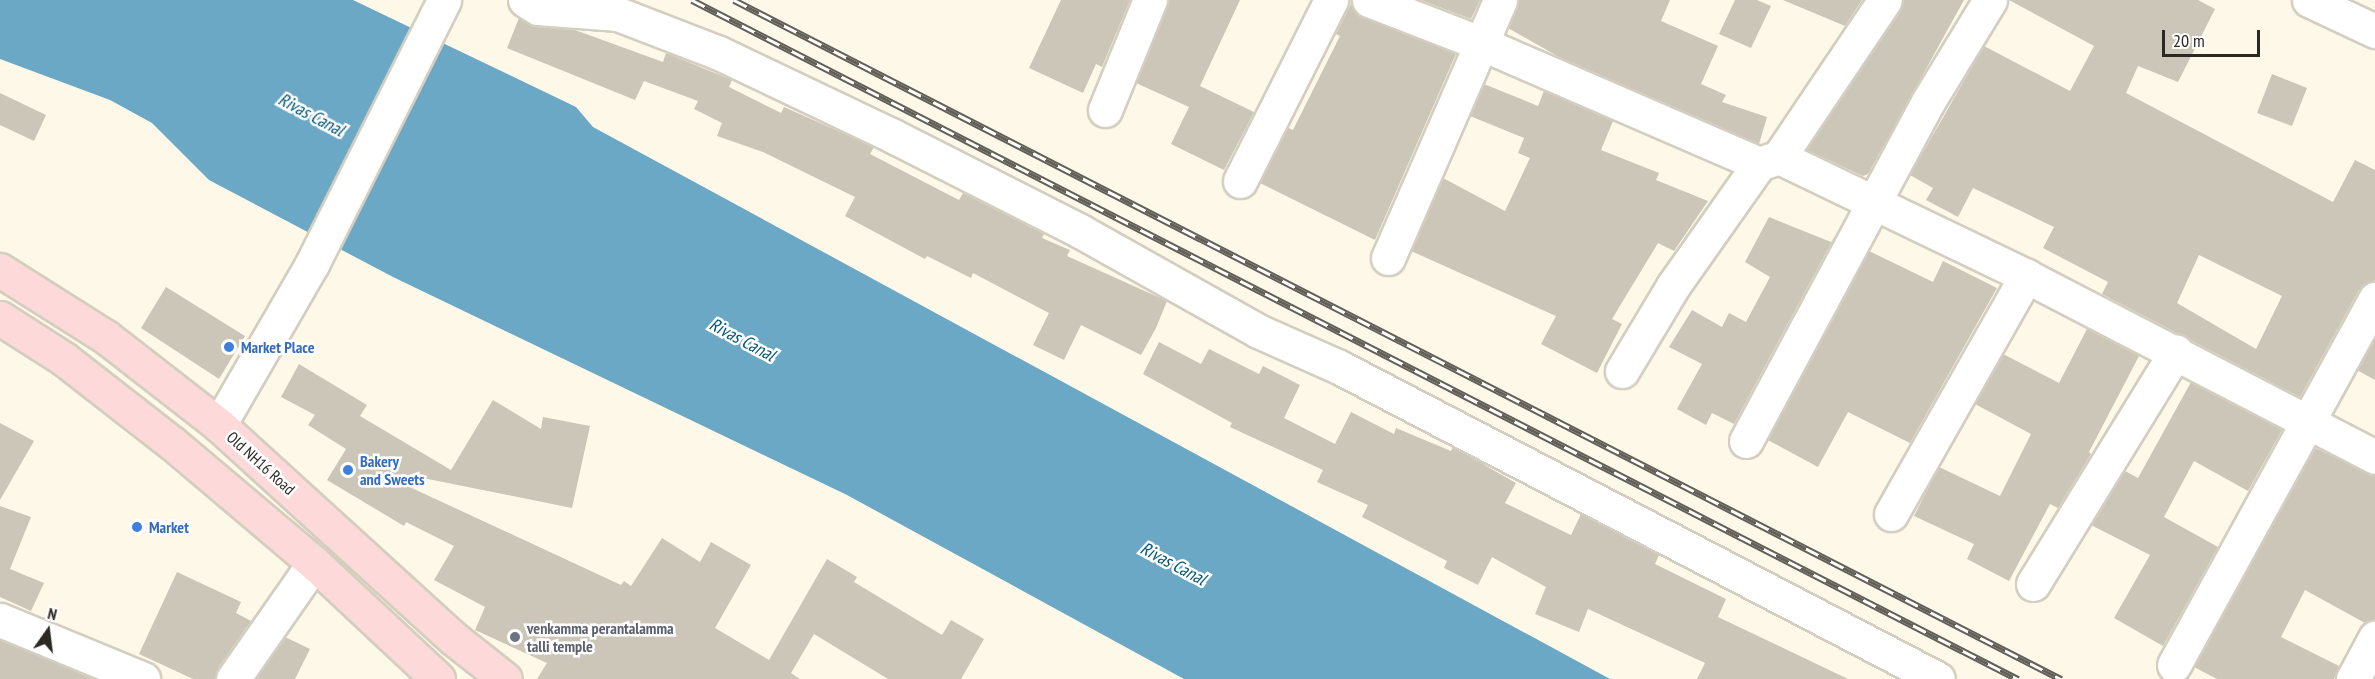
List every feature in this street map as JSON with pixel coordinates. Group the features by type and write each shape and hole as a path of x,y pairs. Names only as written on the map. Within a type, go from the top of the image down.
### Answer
{"main road":[{"name":"Old NH16 Road","path":"0,270 106,337 219,425 453,638 505,679"},
{"path":"0,318 64,359 314,563 438,679"}],"street":[{"path":"525,0 538,8 618,14 719,53 892,136 1080,231 1258,331 1339,366 1938,679"},
{"path":"1105,110 1150,0"},
{"path":"1240,181 1331,0"},
{"path":"1369,0 1875,204 2026,276 2375,457"},
{"path":"1388,258 1500,0"},
{"path":"1622,371 1674,286 1885,0"},
{"path":"1746,441 1929,100 1990,0"},
{"path":"2309,0 2375,31"},
{"path":"219,425 312,264 443,2"},
{"path":"1892,514 2026,276"},
{"path":"2174,665 2375,299"},
{"path":"2033,584 2176,352"},
{"path":"233,679 314,563"},
{"path":"0,620 143,679"},
{"path":"2353,679 2375,638"}],"water":[{"name":"Rivas Canal","path":"0,0 353,0 576,107 593,127 1610,679 1184,679 847,495 393,277 209,180 152,123 110,100 0,59"}],"building":[{"path":"1061,0 1130,0 1102,67 1096,64 1083,93 1029,68"},
{"path":"1168,0 1240,0 1200,86 1254,112 1224,170 1171,144 1189,107 1136,83"},
{"path":"1421,0 1480,0 1471,19"},
{"path":"1518,0 1670,0 1661,21 1718,46 1701,84 1726,95 1722,102 1767,117 1759,144 1559,57 1508,28"},
{"path":"1735,0 1757,0 1771,6 1751,48 1719,34"},
{"path":"1783,0 1862,0 1845,26"},
{"path":"1904,0 1964,0 1868,174 1863,176 1807,150 1901,10"},
{"path":"2009,0 2198,0 2215,9 2178,82 2138,66 2126,93 2333,202 2355,160 2375,170 2375,280 2359,290 2300,397 2102,294 2108,282 2043,248 2054,227 1973,188 1958,217 1926,200 1933,188 1910,175 1984,46 2070,91 2094,46","holes":["2199,255 2282,296 2256,349 2177,303"]},
{"path":"1351,4 1362,17 1456,54 1375,240 1260,183 1288,128 1293,130 1340,36 1336,34"},
{"path":"519,18 536,27 575,30 663,62 666,53 732,80 729,87 781,113 784,107 874,147 870,154 959,200 963,193 1044,234 1042,238 1070,250 1067,256 1167,301 1156,328 1141,355 1081,325 1064,360 1033,345 1049,313 973,273 971,278 927,256 925,259 845,216 855,197 763,152 717,136 722,123 694,109 698,101 644,81 635,100 507,48"},
{"path":"2272,74 2307,88 2292,126 2257,113"},
{"path":"1484,84 1538,106 1544,91 1613,121 1601,150 1659,173 1656,180 1708,201 1674,251 1658,243 1612,319 1622,324 1597,373 1541,344 1556,316 1411,251 1443,178 1505,211 1530,158 1518,153 1524,138 1470,116"},
{"path":"0,93 46,115 34,141 0,125"},
{"path":"1769,217 1831,242 1836,234 1734,424 1712,413 1706,425 1677,409 1702,364 1669,347 1692,310 1722,327 1729,313 1746,322 1770,277 1745,262"},
{"path":"1869,251 1933,282 1943,261 1997,288 1910,443 1848,412 1818,467 1768,440"},
{"path":"166,287 245,336 219,379 141,328"},
{"path":"2087,329 2139,356 2089,452 2091,454 2058,508 2050,504 2009,581 1967,559 1974,544 1914,516 1939,467 2000,496 2031,434 1975,404 2003,354 2059,383"},
{"path":"2375,338 2375,380 2357,370"},
{"path":"1159,342 1201,364 1209,349 1259,374 1263,366 1300,385 1284,418 1335,444 1351,412 1394,434 1396,428 1451,451 1453,447 1516,483 1505,503 1571,535 1581,514 1659,555 1655,564 1726,599 1718,617 1848,679 1697,679 1705,663 1588,609 1579,632 1535,614 1546,587 1492,557 1478,585 1444,568 1447,561 1362,517 1368,505 1317,482 1323,470 1230,427 1232,423 1143,374"},
{"path":"299,364 367,405 360,416 451,470 493,400 541,429 543,417 590,426 572,508 403,474 401,483 621,585 624,581 631,586 662,538 700,562 711,542 751,565 715,628 769,660 827,559 857,577 854,582 942,635 951,620 984,639 961,679 888,679 814,634 791,673 800,679 537,679 547,663 475,630 485,607 434,580 454,546 406,522 404,526 327,480 346,449 308,425 315,415 281,397"},
{"path":"2191,382 2282,430 2248,491 2194,461 2164,517 2218,547 2163,646 2114,618 2150,555 2091,525 2125,471 2138,478"},
{"path":"0,423 34,441 0,500"},
{"path":"2315,448 2375,476 2375,619 2365,623 2305,590 2281,637 2339,666 2334,679 2217,679 2194,667"},
{"path":"0,506 31,517 10,569 44,583 31,611 0,597"},
{"path":"177,572 241,602 236,613 251,621 218,668 215,679 193,679 139,654"},
{"path":"285,637 310,649 295,679 256,679"},
{"path":"0,640 94,679 0,679"}],"railway":[{"path":"692,0 2018,679"},
{"path":"734,0 2061,679"}],"place":[{"name":"Market Place","path":"229,347"},
{"name":"Bakery and Sweets","path":"348,470"},
{"name":"Market","path":"137,527"},
{"name":"venkamma perantalamma talli temple","path":"515,637"}]}
